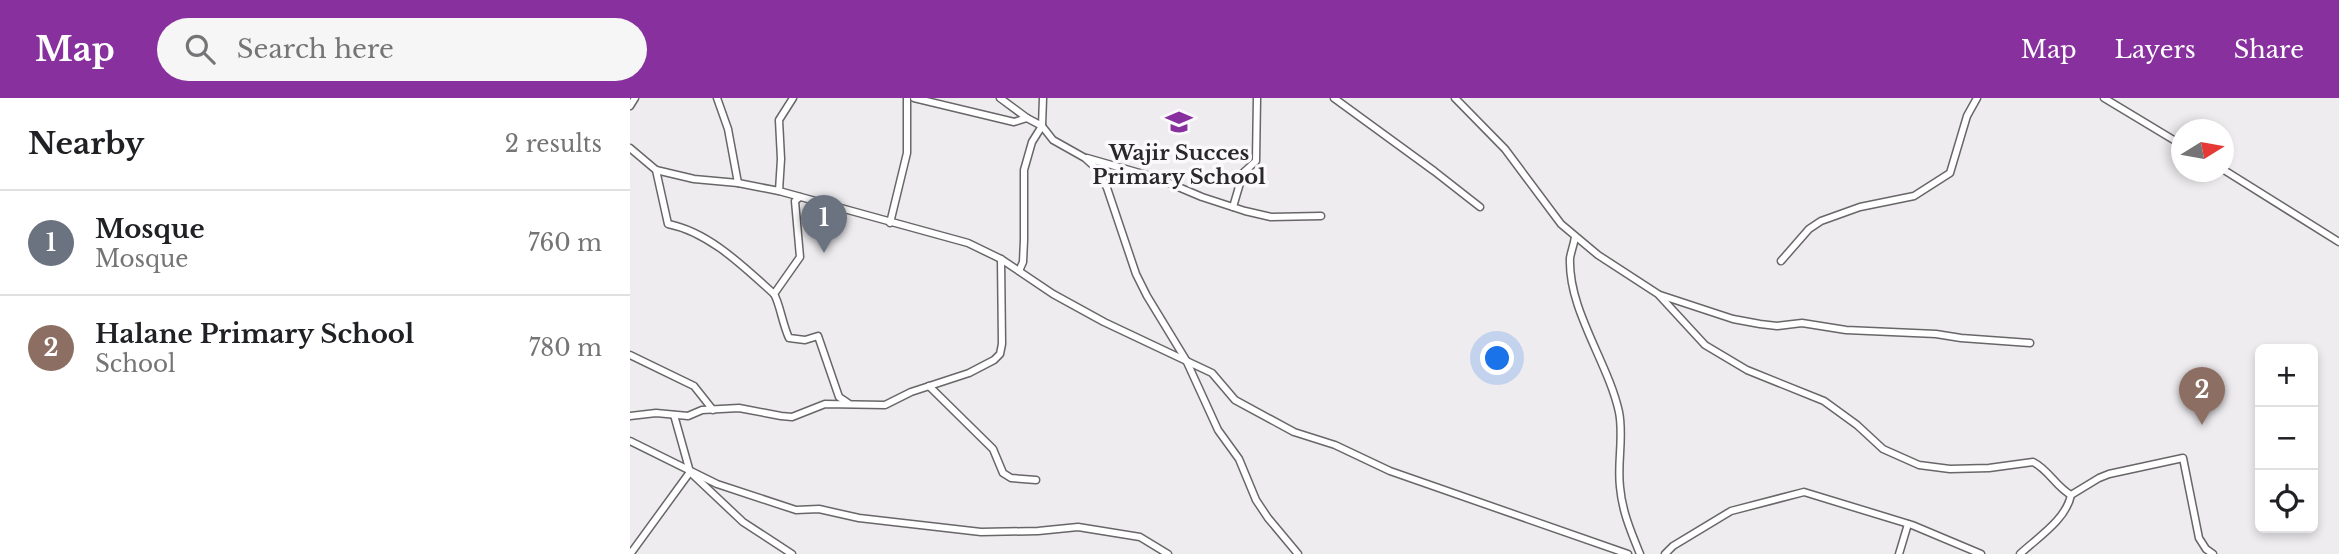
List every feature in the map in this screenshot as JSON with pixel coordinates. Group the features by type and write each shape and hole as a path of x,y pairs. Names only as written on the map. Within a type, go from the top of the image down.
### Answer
{"street":[{"path":"630,106 635,98"},
{"path":"717,98 728,129 738,183"},
{"path":"779,191 779,120 793,98"},
{"path":"890,223 907,153 907,98"},
{"path":"914,98 1014,122 1027,118"},
{"path":"1000,98 1042,126 1053,140 1085,158 1097,169 1107,188 1141,285 1186,360 1218,430 1239,459 1256,500 1298,554"},
{"path":"1019,271 1023,262 1024,170 1032,142 1042,126 1043,98"},
{"path":"1233,207 1243,173 1256,161 1257,98"},
{"path":"1334,98 1480,207"},
{"path":"1455,98 1505,149 1561,224 1598,255 1658,294 1706,345 1747,370 1824,401 1857,425 1883,449 1919,465 1989,468 2033,462 2071,495"},
{"path":"1781,261 1809,229 1821,221 1860,207 1914,196 1950,173 1967,116 1978,98"},
{"path":"2104,98 2171,138"},
{"path":"630,148 656,170 694,179 738,183 779,191 968,243 1001,259 1053,294 1104,322 1212,373 1236,400 1294,432 1335,445 1390,471 1628,554"},
{"path":"1085,158 1145,174 1233,207 1271,216 1321,216"},
{"path":"656,170 668,224 698,235 732,257 774,294 789,338 805,340 818,336 839,397 848,403"},
{"path":"2234,176 2339,242"},
{"path":"774,294 800,257 794,212 795,201 800,197"},
{"path":"1575,237 1570,258 1575,297 1607,373 1619,410 1622,430 1619,485 1627,526 1640,554"},
{"path":"630,416 656,413 688,416 702,410 738,408 792,416 825,404 885,405 969,373 1000,354 1001,259"},
{"path":"1658,294 1733,319 1760,324 1777,326 1802,323 1846,330 1936,334 2030,343"},
{"path":"630,355 694,386 713,410"},
{"path":"929,386 993,449 1003,473 1011,478 1036,480"},
{"path":"674,415 690,471 743,522 792,554"},
{"path":"630,441 718,484 796,510 819,509 859,518 981,532 1078,527 1140,537 1168,554"},
{"path":"2020,554 2060,516 2071,495 2091,482 2109,474 2183,458 2199,538 2213,554"},
{"path":"631,553 690,471"},
{"path":"1665,554 1692,533 1731,511 1795,493 1811,494 1908,524 1981,554"},
{"path":"1899,554 1908,524"}],"place":[{"name":"Wajir Succes Primary School","path":"1179,122"},
{"name":"Mosque","path":"824,253"},
{"name":"Halane Primary School","path":"2202,425"}]}
